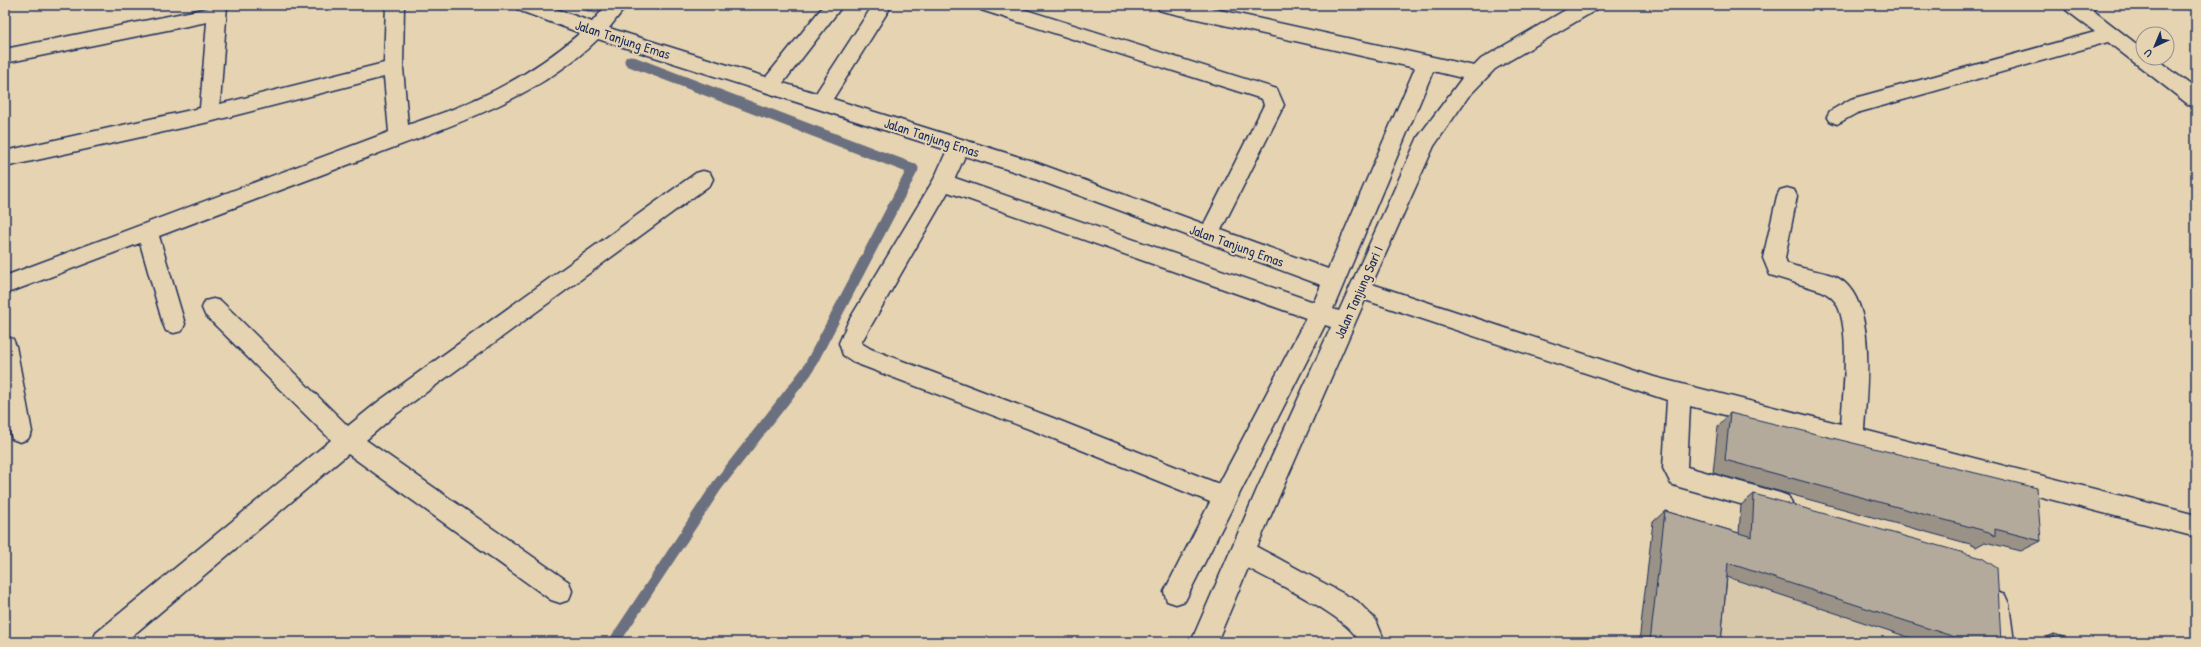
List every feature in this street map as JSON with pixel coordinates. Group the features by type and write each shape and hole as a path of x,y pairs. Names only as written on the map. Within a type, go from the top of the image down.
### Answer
{"street":[{"path":"395,5 393,68 399,135"},
{"name":"Jalan Tanjung Emas","path":"525,5 596,31 1025,167 1334,281"},
{"path":"5,284 147,232 399,135 455,116 506,94 551,66 596,31 618,5"},
{"path":"777,88 834,5"},
{"path":"815,100 883,5"},
{"path":"988,5 1270,94 1274,105 1209,234"},
{"path":"1166,5 1221,10 1427,63 1477,74"},
{"name":"Jalan Tanjung Sari I","path":"1204,642 1242,552 1425,144 1443,115 1477,74 1502,55 1589,5"},
{"path":"2073,5 2196,100"},
{"path":"5,56 218,9 209,114"},
{"path":"1837,116 1851,107 2111,34"},
{"path":"1176,592 1320,313 1427,63"},
{"path":"5,159 209,114 393,68"},
{"path":"959,146 943,182 856,329 850,343 855,352 1045,425 1225,498"},
{"path":"105,642 387,408 703,179"},
{"path":"943,182 1345,323"},
{"path":"1787,196 1774,258 1778,269 1837,288 1845,296 1850,307 1856,341 1852,437"},
{"path":"147,232 174,324"},
{"path":"1360,288 1654,387 2196,526"},
{"path":"214,308 347,440 560,591"},
{"path":"5,346 20,432"},
{"path":"1679,394 1675,468 1679,476 1803,511"},
{"path":"1242,552 1348,610 1367,629 1372,642"},
{"path":"1993,579 2001,642"}],"shaded area":[{"path":"1715,572 1923,642 1708,642"}],"building":[{"path":"1730,413 2037,488 2041,541 1995,529 1995,536 1989,532 1725,460"},
{"path":"1754,494 1982,558 1997,568 2001,642 1970,642 1728,563 1721,642 1650,642 1665,511 1752,537"},
{"path":"2054,634 2079,642 2054,642"}],"waterway":[{"path":"585,5 595,8"},
{"path":"614,642 717,486 807,371 913,169 630,61"}]}
